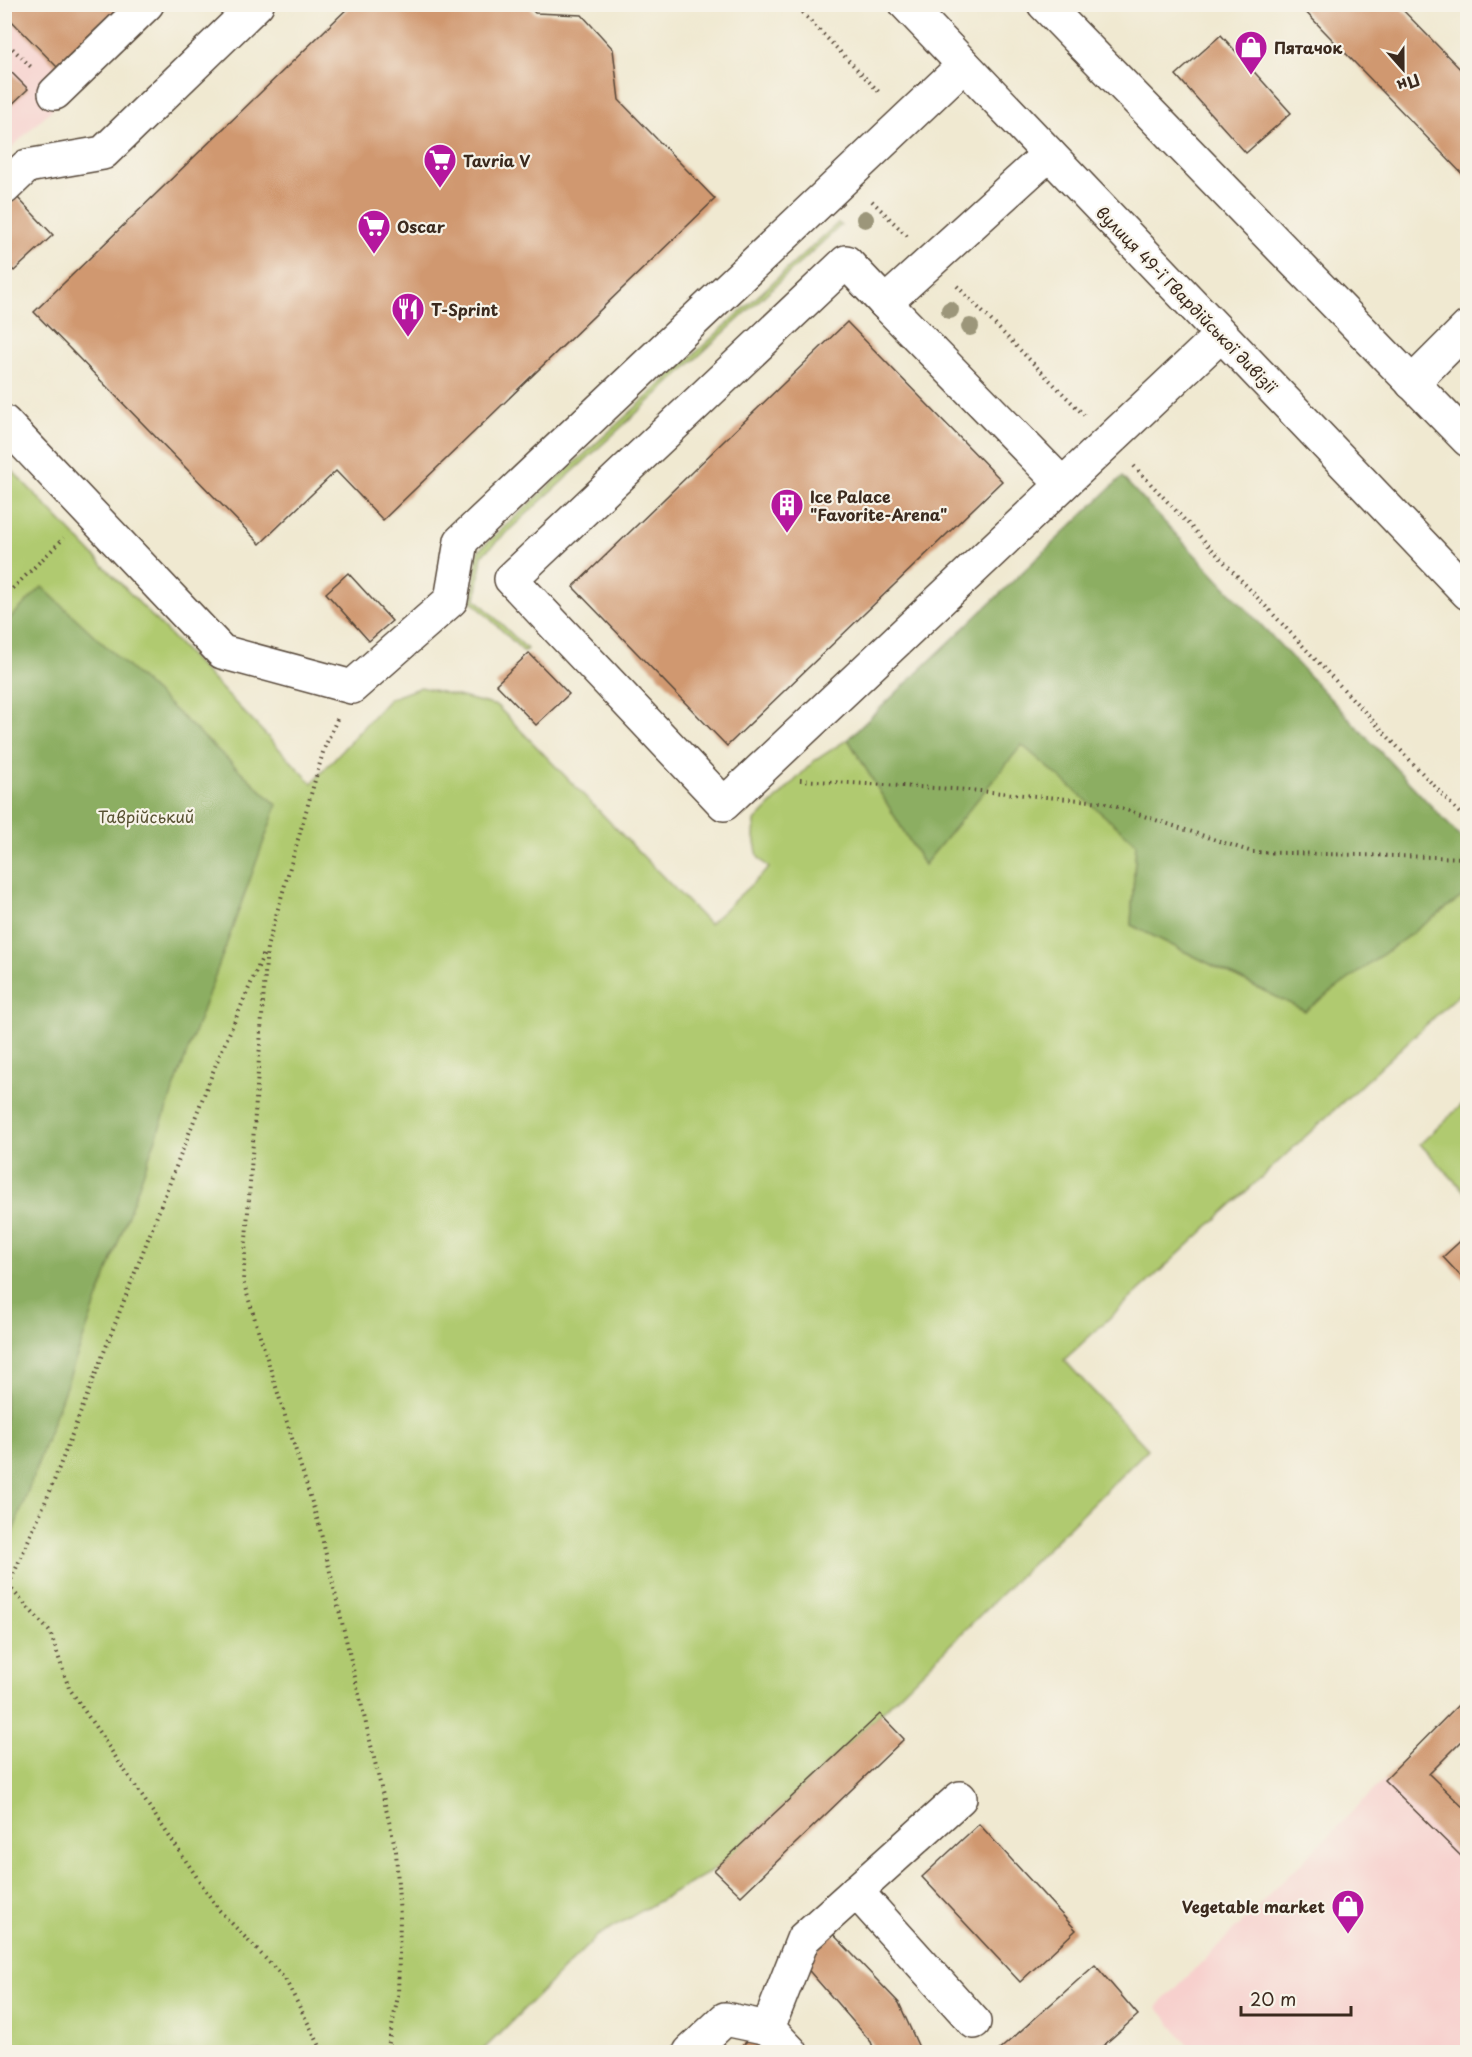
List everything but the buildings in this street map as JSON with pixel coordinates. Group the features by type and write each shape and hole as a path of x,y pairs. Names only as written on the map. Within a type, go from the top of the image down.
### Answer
{"street":[{"path":"55,93 147,4"},
{"path":"4,188 27,166 103,153 257,4"},
{"name":"вулиця 49-ї Гвардійської дивізії","path":"906,4 1467,593"},
{"path":"1044,4 1467,440"},
{"path":"4,422 222,652 352,687 451,600 461,541 964,65"},
{"path":"885,303 1049,154"},
{"path":"1062,484 846,262 511,579 724,804 1221,335"},
{"path":"1412,384 1467,327"},
{"path":"768,2028 804,1939 960,1798"},
{"path":"856,1891 974,2022"},
{"path":"690,2052 725,2019 768,2028 791,2052"}],"path":[{"path":"794,4 883,96"},
{"path":"868,196 1108,440 1467,822"},
{"path":"4,597 90,512"},
{"path":"4,1596 6,1583 50,1491 216,1064 267,947 324,749 352,687"},
{"path":"752,778 969,790 1102,802 1252,852 1467,858"},
{"path":"267,947 243,1281 319,1525 396,1851 400,1917 398,1996 387,2052"},
{"path":"6,1583 50,1632 69,1688 219,1910 285,1979 323,2052"}],"shaded area":[{"path":"5,5 161,5 5,154"},
{"name":"Vegetable market","path":"1384,1780 1467,1863 1467,2052 1194,2052 1157,2007"}],"green space":[{"path":"838,223 841,225 482,555 476,599 527,649 524,652 472,601 478,551"},
{"path":"4,462 312,783 389,699 421,687 497,706 709,924 769,868 758,857 754,837 755,821 814,761 848,739 924,865 1022,744 1136,843 1131,925 1305,1011 1467,893 1467,987 1064,1360 1148,1449 880,1714 714,1870 597,1936 481,2052 5,2052"},
{"path":"1122,477 1467,844 1467,893 1305,1011 1131,925 1136,843 1022,745 924,865 848,739"},
{"name":"Таврійський","path":"42,587 277,805 5,1554 4,624"},
{"path":"1467,1100 1467,1194 1420,1144"}],"place":[{"name":"Пятачок","path":"1251,76"},
{"name":"Tavria V","path":"440,189"},
{"name":"Oscar","path":"374,255"},
{"name":"T-Sprint","path":"408,338"},
{"name":"Ice Palace \"Favorite-Arena\"","path":"787,534"},
{"name":"Vegetable market","path":"1348,1935"}]}
